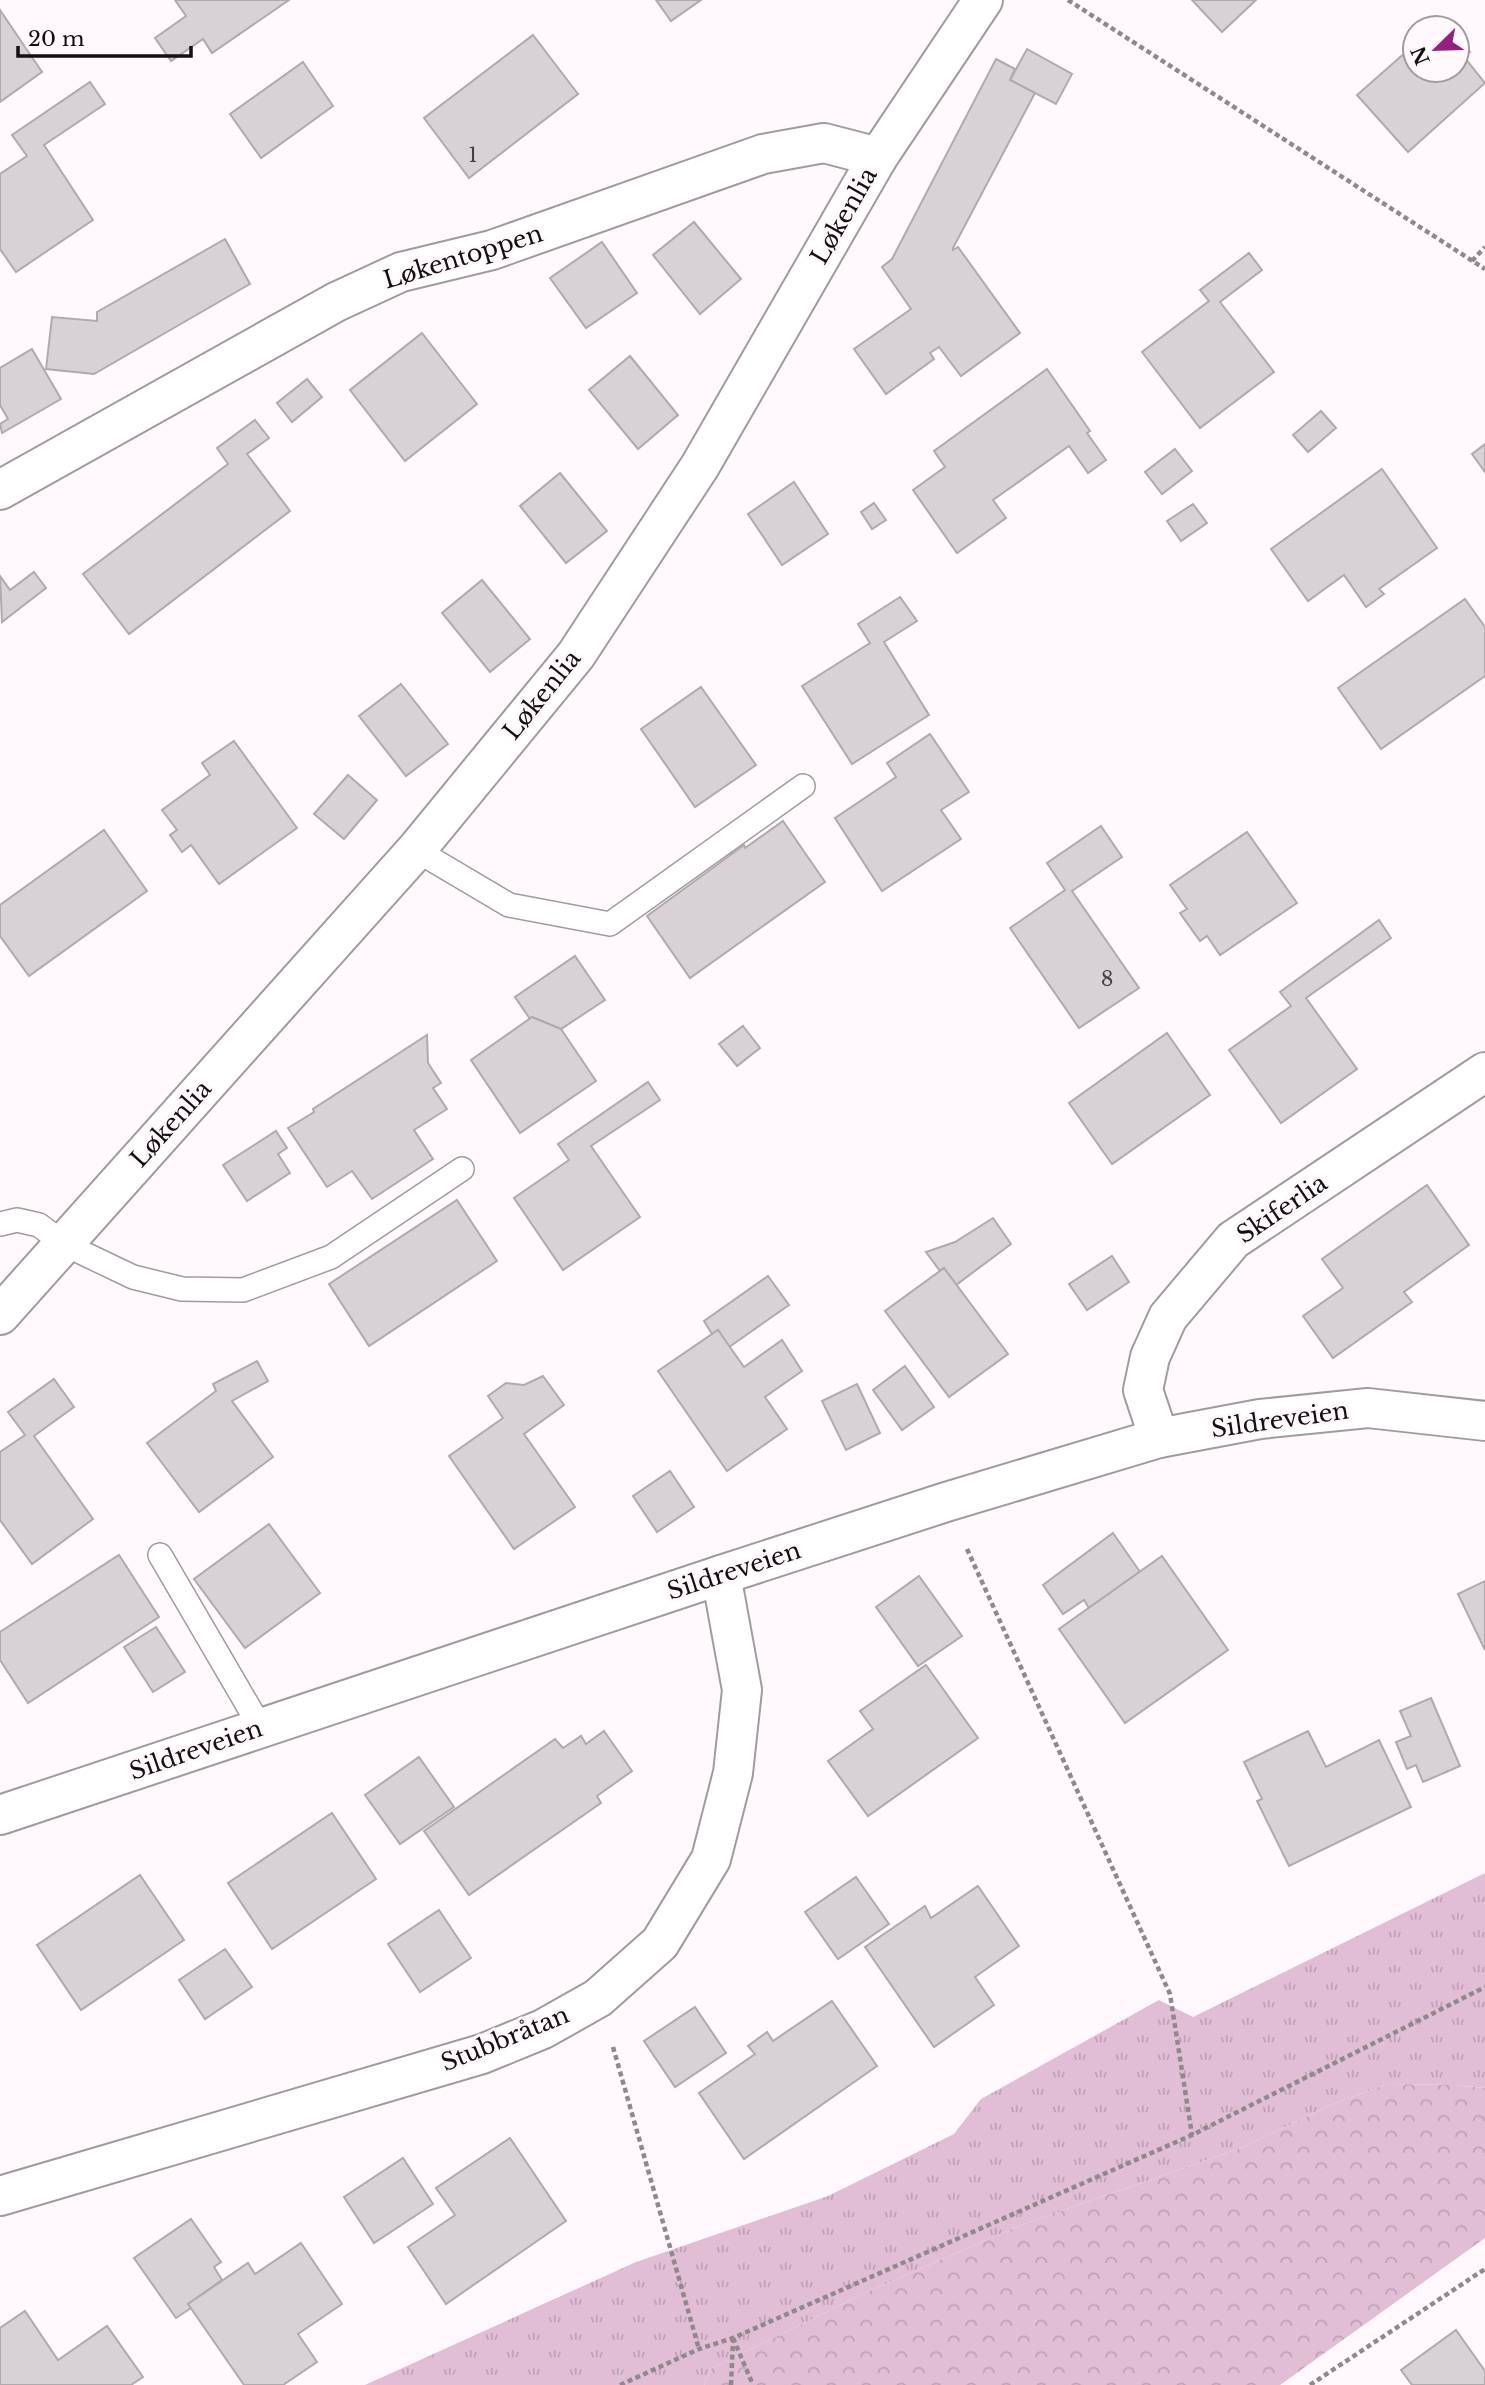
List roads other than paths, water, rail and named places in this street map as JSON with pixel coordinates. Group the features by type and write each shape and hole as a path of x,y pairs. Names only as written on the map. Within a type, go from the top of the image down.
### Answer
{"street":[{"name":"Løkenlia","path":"0,1315 416,850 576,655 700,466 878,157 982,0"},
{"name":"Løkentoppen","path":"0,490 336,302 401,272 492,250 762,153 824,143 878,157"},
{"name":"Skiferlia","path":"1159,1438 1143,1390 1150,1357 1168,1317 1233,1240 1485,1072"},
{"name":"Sildreveien","path":"0,1815 721,1575 946,1502 1159,1438 1260,1419 1368,1408 1485,1421"},
{"name":"Stubbråtan","path":"0,2196 482,2054 543,2029 598,1998 660,1943 710,1859 733,1773 741,1690 721,1575"}],"lane":[{"path":"416,850 509,905 610,924 803,786"},
{"path":"0,1224 17,1220 38,1225 64,1244 133,1277 182,1289 243,1290 331,1257 462,1169"},
{"path":"160,1555 261,1728"}]}
